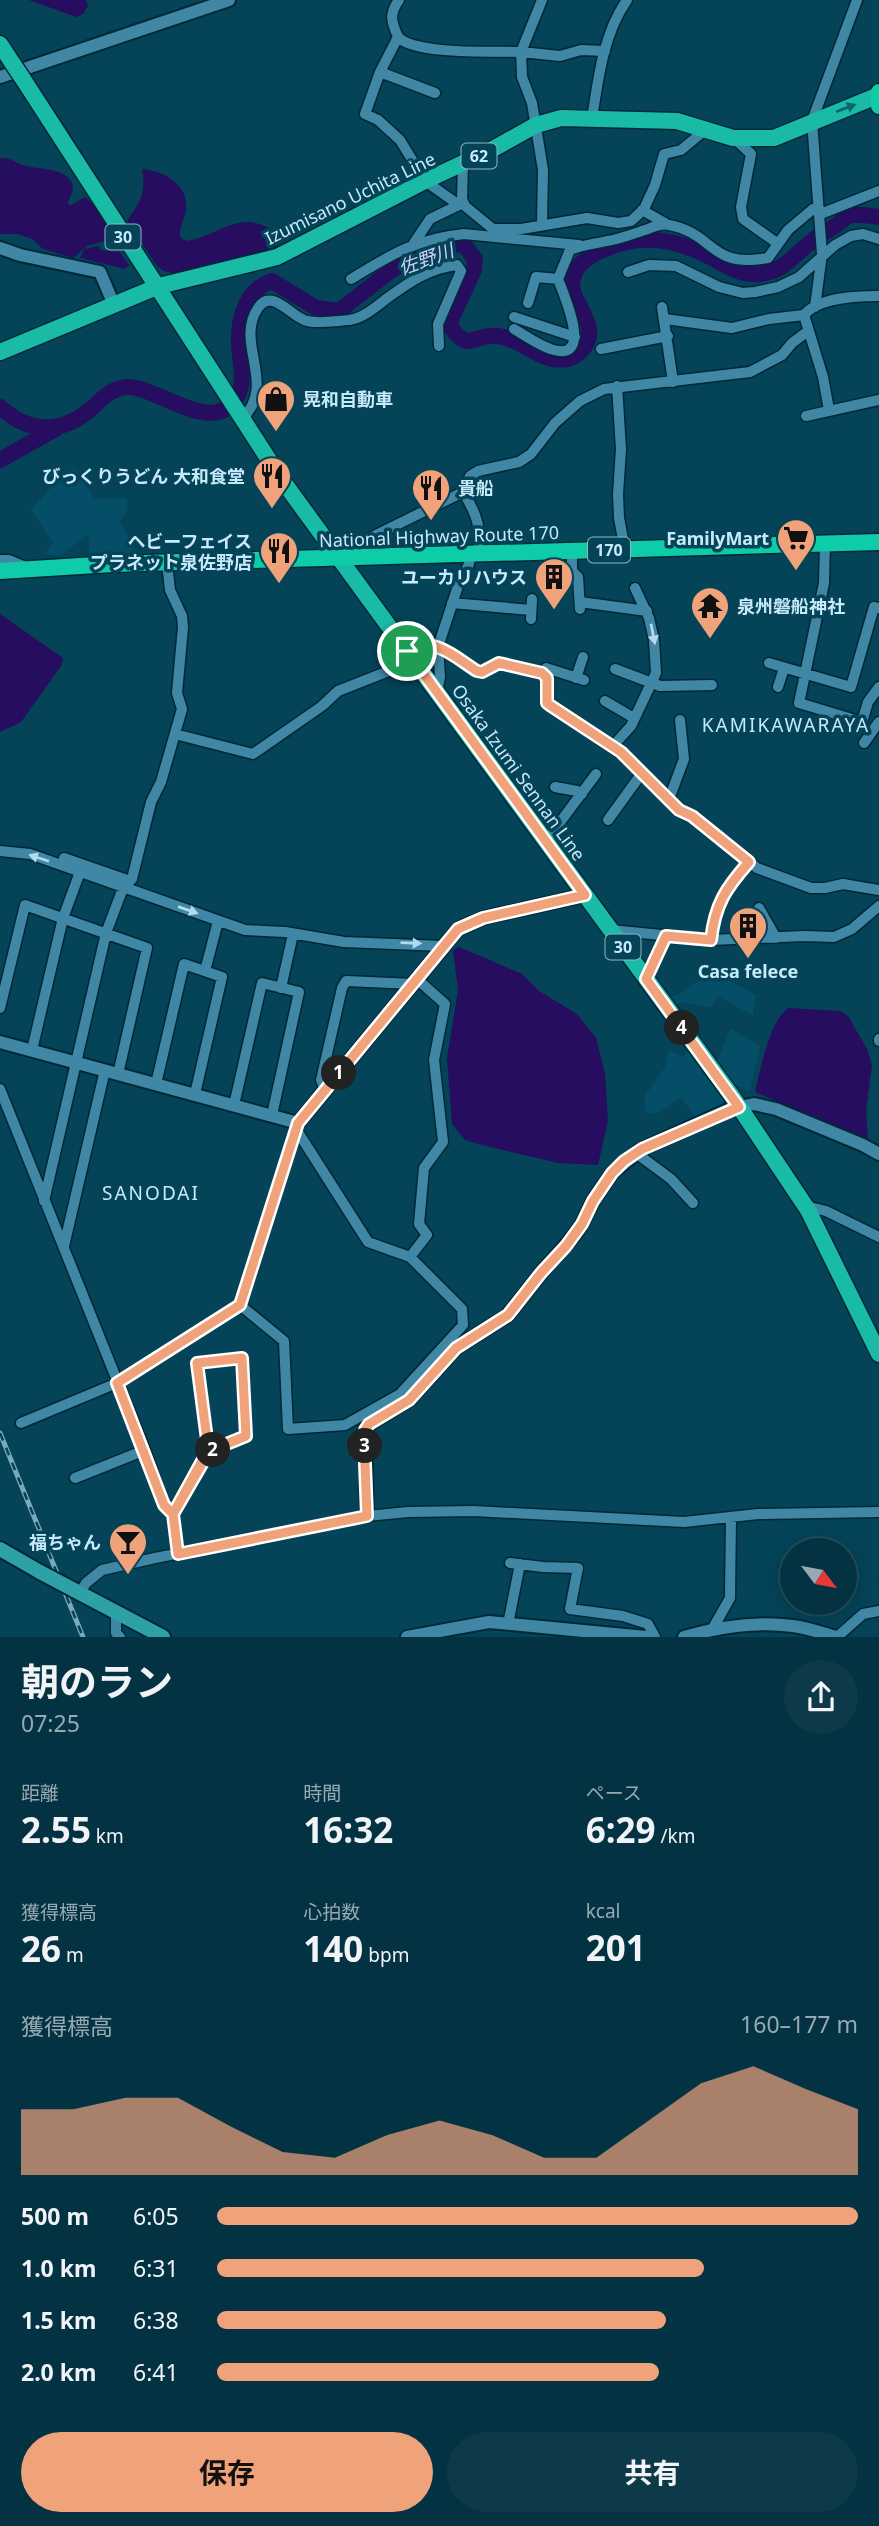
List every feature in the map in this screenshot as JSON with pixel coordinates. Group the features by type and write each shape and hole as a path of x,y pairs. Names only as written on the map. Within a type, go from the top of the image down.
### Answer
{"highway":[{"path":"879,94 879,106"},
{"name":"National Highway Route 170","path":"0,570 879,542"}],"main road":[{"name":"Osaka Izumi Sennan Line","path":"0,44 123,236 159,286 240,416 338,558 739,1107 805,1206 879,1354"},
{"name":"Izumisano Uchita Line","path":"0,352 159,286 277,257 536,125 561,118 677,121 733,138 774,138 879,94"},
{"path":"0,1549 163,1637"}],"street":[{"path":"0,77 229,0"},
{"path":"400,0 391,11 391,20 398,37 402,42 428,49 560,56 580,50 605,51"},
{"path":"542,0 520,52 522,77 536,125 543,170 542,224"},
{"path":"592,119 605,51 612,29 627,0"},
{"path":"815,307 822,256 812,121 857,0"},
{"path":"398,37 380,72 365,114 378,120 400,140 425,181 461,204 491,232 580,245 609,241 665,223"},
{"path":"380,72 435,93"},
{"path":"351,279 413,244 429,239 521,229 587,218 618,223 631,221 642,210 655,185 664,154 681,150 704,131"},
{"path":"733,138 751,154 741,207 743,219 777,243"},
{"path":"461,204 463,164"},
{"path":"819,215 879,191"},
{"path":"413,244 430,219 461,204"},
{"path":"642,210 665,223 694,234 716,252 732,260 748,261 768,258 777,243 802,217 813,209 819,215"},
{"path":"628,272 657,264 676,266 719,287 743,293 755,292 790,282 840,241 851,236 863,234 879,239"},
{"path":"514,329 554,351 565,350 573,344 574,326 558,279 569,250 580,245"},
{"path":"0,248 20,255 100,272 114,304"},
{"path":"240,416 252,407 256,395 258,384 251,338 254,315 265,301 273,299 295,316 310,321 353,320 421,276 444,266 457,265 461,271 438,324 439,346"},
{"path":"528,303 537,277 558,279"},
{"path":"665,319 732,328 769,319 804,315 815,307 834,300 879,296"},
{"path":"662,307 673,382"},
{"path":"804,315 823,377 829,410"},
{"path":"514,317 575,337"},
{"path":"531,338 536,324"},
{"path":"338,558 350,545 463,492 470,476 478,471 519,462 531,454 555,423 580,401 604,389 750,372 782,355 808,331"},
{"path":"601,349 667,336"},
{"path":"617,386 621,449 618,494 622,549"},
{"path":"806,416 879,400"},
{"path":"437,692 440,677 438,647 452,603 482,538 473,508 463,492"},
{"path":"825,544 824,583 799,704 862,722 868,702 879,687"},
{"path":"572,551 572,571 578,577 580,606 620,604 648,611"},
{"path":"0,560 9,560 28,568"},
{"path":"44,1201 106,933 126,884 150,802 161,782 182,709 177,693 183,626 170,590 167,563"},
{"path":"612,747 631,726 653,682 656,656 648,611 635,588"},
{"path":"452,603 497,611 531,609"},
{"path":"769,663 851,687 874,607 879,608"},
{"path":"175,734 253,754 322,706 338,691 410,656 422,645 438,647 477,671 482,672 499,663 542,673 547,678 547,703 612,747 668,799 749,862 772,875 811,888 843,884 879,890"},
{"path":"542,673 546,668 580,679 583,657"},
{"path":"778,687 784,668"},
{"path":"615,669 660,686 712,685"},
{"path":"606,701 634,718"},
{"path":"668,799 684,759 680,720"},
{"path":"864,743 879,722"},
{"path":"546,841 596,774"},
{"path":"608,820 642,774"},
{"path":"555,787 577,790 582,794"},
{"path":"0,851 30,855 126,884"},
{"path":"64,858 245,930 293,934 344,943 443,946"},
{"path":"711,940 717,906 749,862"},
{"path":"32,1050 63,918 80,872"},
{"path":"21,1423 117,1383 240,1305 297,1126 443,946 458,929 470,922 585,895"},
{"path":"0,1008 25,905 147,948 118,1073"},
{"path":"611,930 711,940 834,937 852,929 879,906"},
{"path":"759,908 776,938"},
{"path":"205,971 218,921"},
{"path":"281,988 293,934"},
{"path":"646,979 666,936"},
{"path":"156,1084 184,964 222,977 195,1094"},
{"path":"325,1089 321,1080 342,988 346,981 415,981 445,1004 434,1060 443,1142 424,1168 419,1224 427,1235 410,1257"},
{"path":"234,1105 262,983 299,992 272,1115"},
{"path":"0,1042 272,1115 297,1126 368,1242 410,1257 462,1309 463,1325 400,1394 345,1425 288,1429 285,1341 240,1305"},
{"path":"64,1246 105,1070"},
{"path":"0,1089 145,1450 164,1505 173,1514"},
{"path":"367,1516 365,1430 369,1424 409,1400 456,1348 508,1315 572,1238 612,1173 636,1153 739,1107 754,1104 765,1105 879,1154"},
{"path":"636,1153 671,1179 693,1203"},
{"path":"805,1206 826,1211 879,1237"},
{"path":"178,1554 173,1514 207,1452 197,1363 242,1358 246,1436 207,1452"},
{"path":"75,1478 145,1450"},
{"path":"77,1591 102,1570 367,1516 474,1511 684,1522 732,1517 879,1511"},
{"path":"705,1632 730,1598 732,1517"},
{"path":"508,1624 515,1564 578,1568 570,1609 623,1616 648,1624 655,1637"},
{"path":"116,1611 116,1633 120,1637"},
{"path":"684,1637 766,1624 794,1626 837,1637 863,1614 879,1611"},
{"path":"407,1637 488,1622 646,1637"}],"shaded area":[{"path":"29,0 86,0 88,6 83,14 76,17"},
{"path":"0,158 64,174 73,186 68,204 85,197 95,206 112,233 109,240 87,246 73,258 43,249 32,239 17,234 0,234"},
{"path":"142,169 166,176 179,186 186,201 180,230 183,239 187,241 249,222 273,230 277,250 176,274 164,271 157,266 127,221 141,196"},
{"path":"99,246 100,250 120,252 129,265 125,269 80,258 84,249"},
{"path":"74,467 95,499 127,498 128,509 120,522 138,554 90,556 88,534 60,556 45,554 53,543 31,510 62,475"},
{"path":"0,614 63,658 61,666 21,722 0,732"},
{"path":"459,947 522,974 539,991 577,1014 596,1038 605,1074 608,1121 598,1165 558,1163 482,1145 465,1140 452,1124 447,1058 458,990 453,950"},
{"path":"712,971 725,974 734,983 756,995 753,1016 718,996 711,1007 680,1002 676,1010 668,998 682,993"},
{"path":"789,1008 840,1011 848,1016 867,1049 872,1065 866,1111 868,1139 755,1092 771,1033 776,1022"},
{"path":"730,1029 760,1046 750,1091 730,1083 716,1064"},
{"path":"689,1049 724,1096 723,1105 696,1117 681,1098 656,1114 646,1113 644,1097 665,1067 669,1050 682,1057"}],"waterway":[{"name":"佐野川","path":"0,407 11,416 33,426 56,427 79,417 111,392 127,387 200,412 215,412 228,407 238,395 242,376 239,342 242,314 250,297 263,285 272,281 316,308 339,311 393,269 426,254 458,244 464,245 475,259 474,270 449,324 456,334 467,341 490,336 507,338 548,358 567,359 581,351 588,341 589,332 588,323 572,287 573,278 582,263 597,253 621,243 660,240 698,251 740,272 760,274 777,269 850,216 879,217"},
{"path":"0,460 57,428"}],"railway":[{"path":"0,1433 83,1637"}],"place":[{"name":"晃和自動車","path":"276,433"},
{"name":"びっくりうどん 大和食堂","path":"272,510"},
{"name":"貴船","path":"431,522"},
{"name":"FamilyMart","path":"796,572"},
{"name":"ヘビーフェイス プラネット泉佐野店","path":"279,585"},
{"name":"ユーカリハウス","path":"554,611"},
{"name":"泉州磐船神社","path":"710,640"},
{"name":"Casa felece","path":"748,960"},
{"name":"福ちゃん","path":"128,1576"}],"district":[{"name":"KAMIKAWARAYA","path":"786,725"},
{"name":"SANODAI","path":"151,1193"}],"route":[{"path":"407,651 422,645 435,645 477,671 482,672 499,663 542,673 547,678 547,703 621,752 679,810 692,816 749,862 717,906 711,940 666,936 646,979 739,1107 642,1149 624,1161 612,1173 566,1246 530,1286 517,1306 508,1315 456,1348 409,1400 369,1424 364,1438 367,1516 178,1554 173,1514 206,1457 208,1447 197,1363 242,1358 246,1436 207,1452 206,1457 173,1514 164,1505 117,1383 240,1305 298,1123 458,929 483,918 585,895 407,651"}]}
